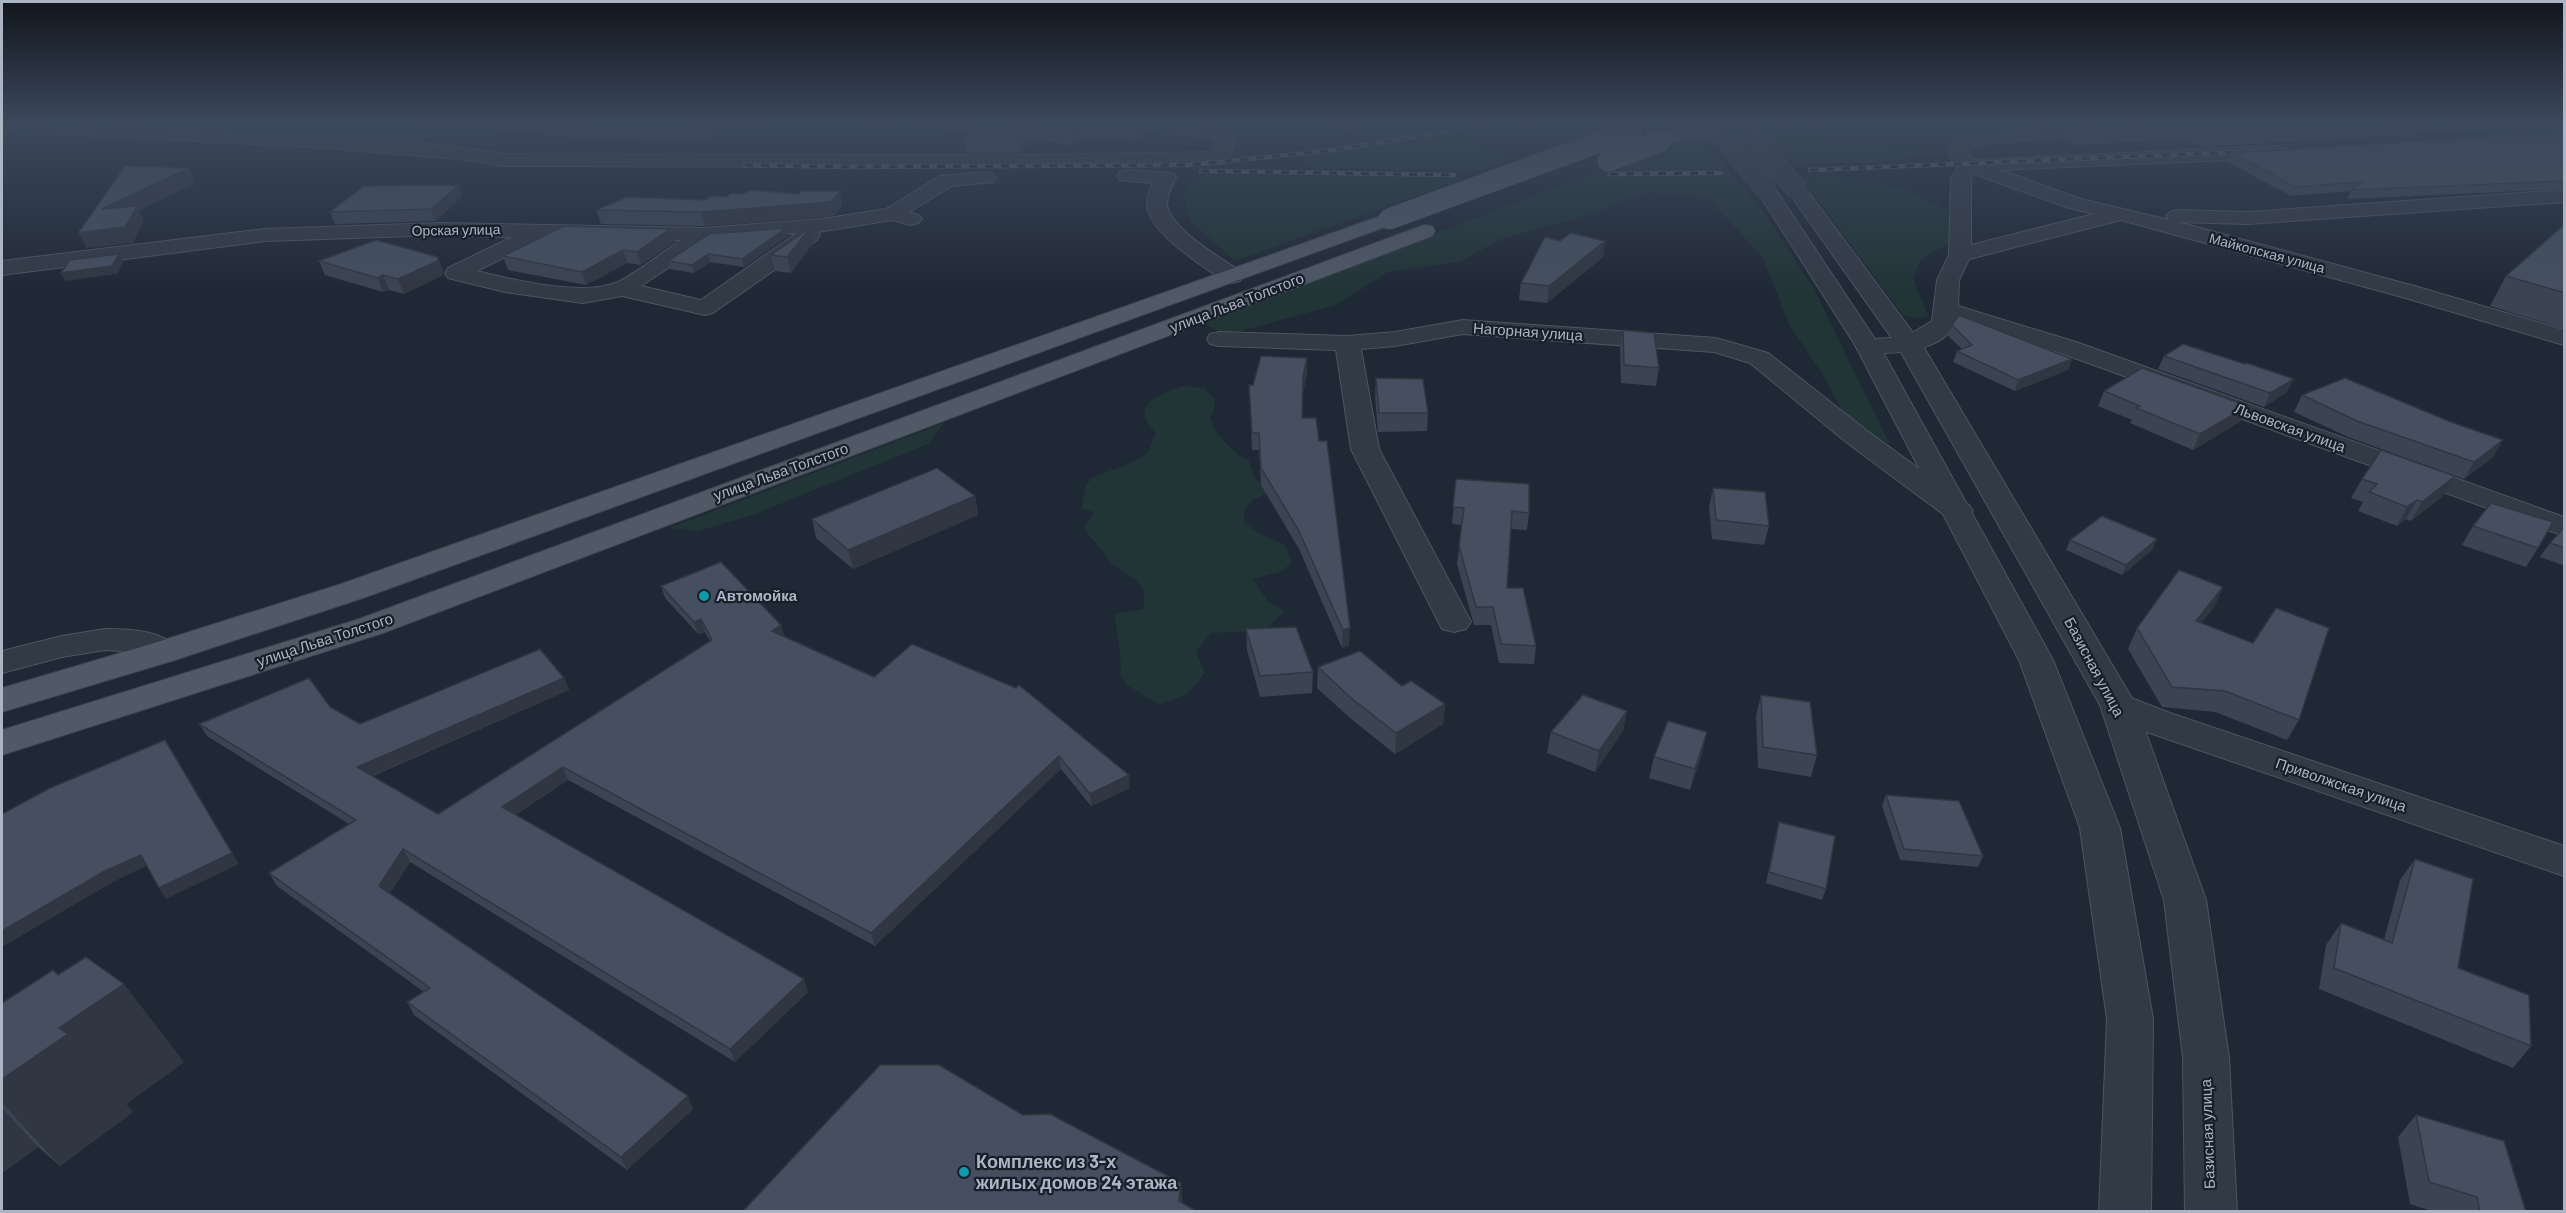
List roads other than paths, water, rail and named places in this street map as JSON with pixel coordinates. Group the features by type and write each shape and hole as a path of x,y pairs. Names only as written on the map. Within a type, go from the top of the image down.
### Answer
{"main road":[{"name":"улица Льва Толстого","path":"2,700 163,652 352,591 1494,181"},
{"name":"улица Льва Толстого","path":"2,743 371,626 1435,227"}],"street":[{"name":"Орская улица","path":"2,268 265,235 440,229 544,229 705,234 822,225 902,216 946,181"},
{"name":"Орская улица","path":"1164,181 1157,195 1158,212 1184,242 1232,276"},
{"path":"1771,181 1782,191"},
{"path":"1776,181 1958,511 2036,660 2100,828 2130,1019 2125,1212"},
{"path":"1867,345 1910,346 1930,335 1944,323 1948,280 1960,255 1961,181"},
{"name":"Майкопская улица","path":"2011,181 2076,204 2120,213 2410,292 2565,338"},
{"name":"Базисная улица","path":"1782,191 1910,346 2118,705 2185,900 2206,1058 2211,1212"},
{"path":"1960,255 2120,213 2248,218 2565,196"},
{"path":"622,289 705,309 822,225"},
{"path":"544,229 456,273 505,285 583,296 622,289 705,234"},
{"name":"Львовская улица","path":"1947,310 2067,347 2565,527"},
{"name":"Нагорная улица","path":"1219,339 1347,343 1395,339 1463,327 1716,345 1759,358 1856,436 1958,511"},
{"path":"1347,343 1365,449 1454,622"},
{"path":"2,662 82,643 112,639 136,641 163,652"},
{"name":"Приволжская улица","path":"2118,705 2157,722 2565,861"}],"place":[{"name":"Автомойка","path":"704,596"},
{"name":"Комплекс из 3-х жилых домов 24 этажа","path":"964,1172"}]}
